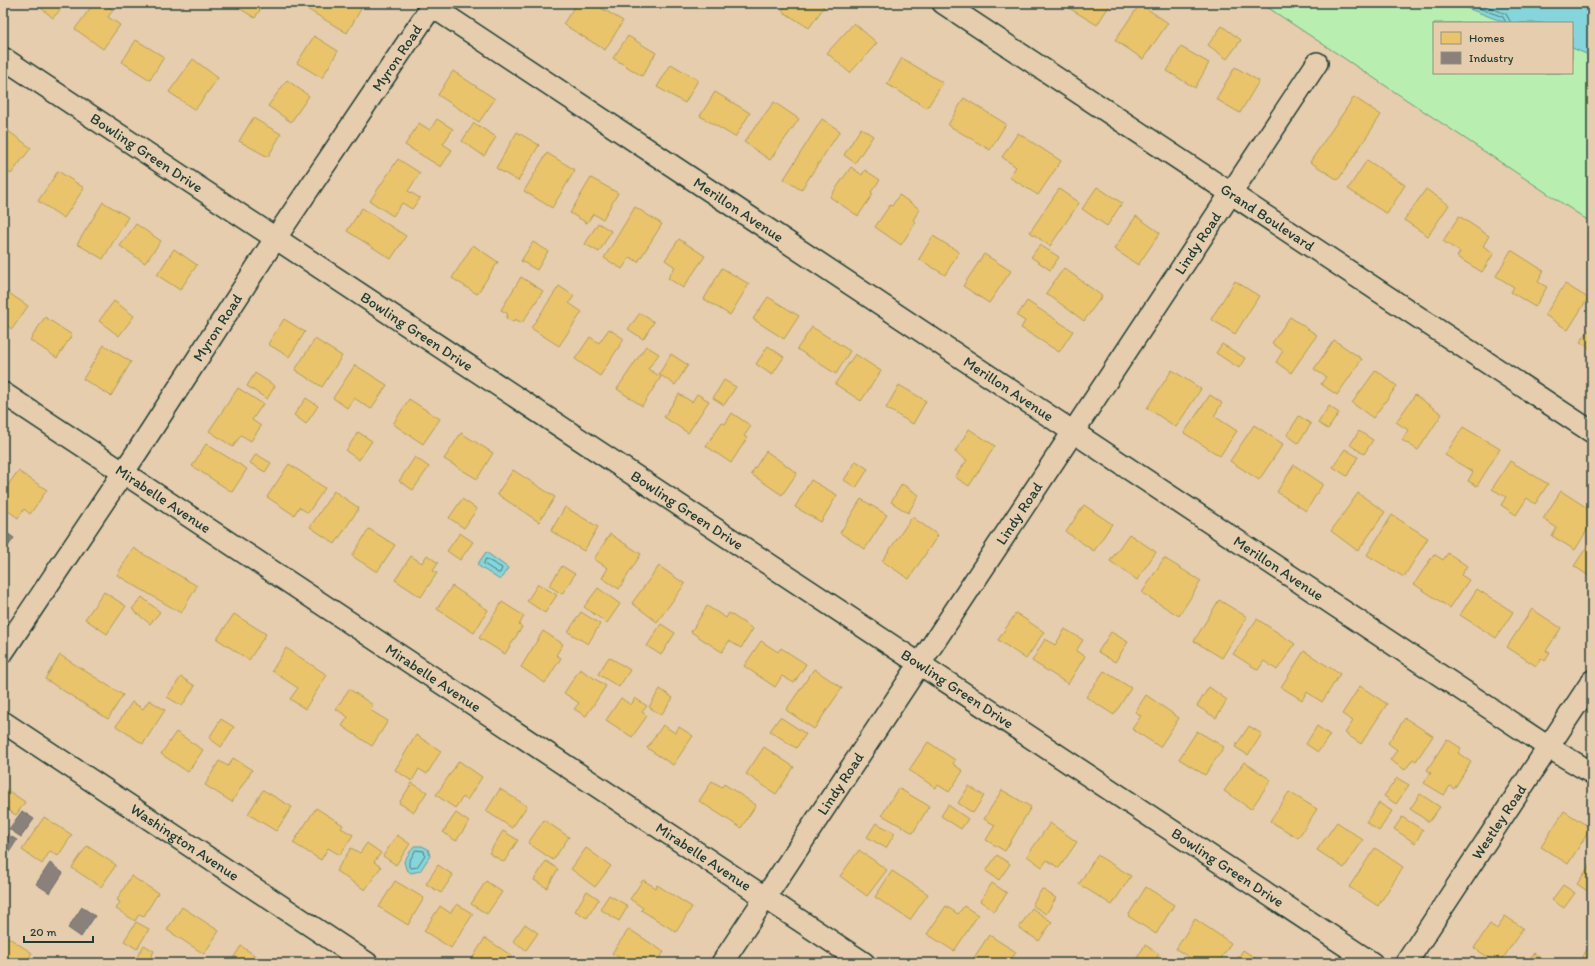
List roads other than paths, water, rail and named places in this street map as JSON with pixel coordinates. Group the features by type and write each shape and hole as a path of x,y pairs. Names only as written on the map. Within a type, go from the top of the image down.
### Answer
{"street":[{"name":"Grand Boulevard","path":"943,3 1592,432"},
{"name":"Myron Road","path":"3,652 431,4"},
{"name":"Merillon Avenue","path":"431,4 1548,747 1592,773"},
{"name":"Bowling Green Drive","path":"3,58 1372,963"},
{"name":"Lindy Road","path":"722,963 1317,63"},
{"name":"Mirabelle Avenue","path":"3,393 864,963"},
{"name":"Westley Road","path":"1406,963 1592,681"},
{"name":"Washington Avenue","path":"3,722 367,963"}],"water":[{"path":"1454,3 1592,3 1592,58 1589,55 1573,48 1573,22 1503,22"},
{"path":"486,552 508,568 500,580 477,565"},
{"path":"414,846 422,846 428,849 430,856 420,871 411,873 406,869 404,861"}]}
